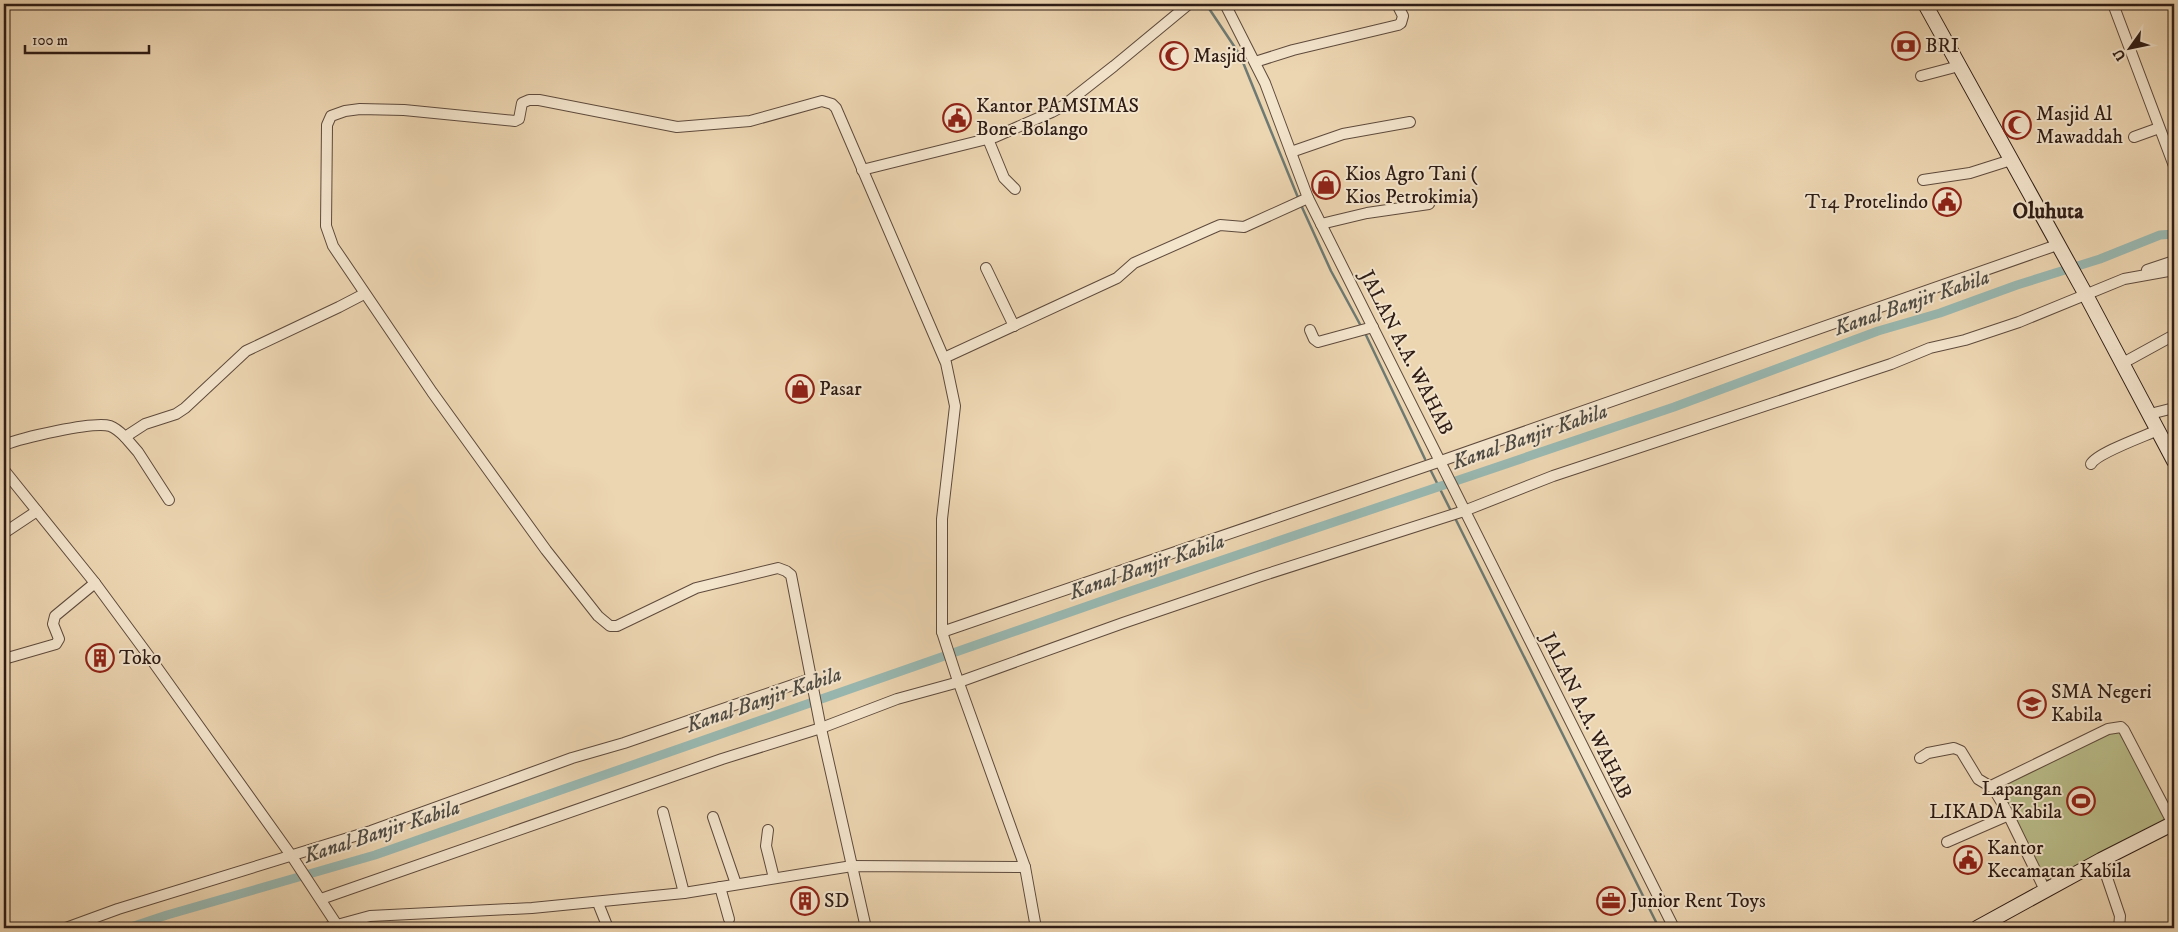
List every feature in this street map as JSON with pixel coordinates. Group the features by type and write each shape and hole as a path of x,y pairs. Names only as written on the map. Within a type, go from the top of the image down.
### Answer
{"main road":[{"path":"1925,4 2085,293 2174,461"},
{"path":"1977,928 2173,823"}],"street":[{"path":"862,170 988,139 1063,106 1189,4"},
{"name":"JALAN A.A. WAHAB","path":"1225,4 1255,62 1291,152 1303,200 1321,224 1366,328 1443,466 1674,928"},
{"path":"1255,62 1293,50 1401,24 1403,16 1397,4"},
{"path":"2113,4 2174,166"},
{"path":"1921,76 1959,66"},
{"path":"866,928 820,726 791,575 786,570 778,568 696,588 617,626 610,626 604,622 546,550 432,392 364,294 328,237 326,226 328,121 331,116 345,111 404,110 515,121 519,119 524,101 539,100 677,127 750,121 822,101 832,104 836,108 944,358 955,406 942,520 944,636 957,679 1024,867 1036,928"},
{"path":"1291,152 1343,134 1410,122"},
{"path":"2134,137 2159,128"},
{"path":"988,139 1004,178 1015,189"},
{"path":"1923,180 1970,173 2011,160"},
{"path":"944,358 1117,278 1139,260 1220,225 1244,227 1303,200"},
{"path":"1321,224 1367,212 1429,204"},
{"path":"944,636 1443,466 2058,246"},
{"path":"320,897 1535,482 1891,364 1930,348 1965,340 2085,293 2135,276 2152,267 2174,261"},
{"path":"986,268 1014,326"},
{"path":"2135,276 2174,270"},
{"path":"125,436 146,424 176,414 186,408 246,351 364,294"},
{"path":"1310,330 1314,339 1318,342 1366,328"},
{"path":"2123,364 2174,335"},
{"path":"2150,414 2174,408"},
{"path":"4,445 56,431 106,425 117,429 125,436 170,500"},
{"path":"2091,464 2093,460 2105,453 2158,430"},
{"path":"4,470 95,583 292,857 338,926"},
{"path":"4,533 37,511"},
{"path":"4,659 56,644 59,639 53,624 54,616 95,583"},
{"path":"66,928 118,909 292,857 371,831 572,758 811,683"},
{"path":"1991,786 2108,729 2121,727 2173,823"},
{"path":"1920,758 1928,753 1940,750 1958,749 1978,779 1991,786 2009,815 2045,890"},
{"path":"663,812 684,893"},
{"path":"1947,842 2009,815"},
{"path":"713,818 736,884"},
{"path":"768,830 766,846 774,878"},
{"path":"2101,860 2120,916 2118,928"},
{"path":"326,928 370,916 532,908 598,903 684,893 852,866 1024,867"},
{"path":"720,887 729,919"},
{"path":"598,903 608,928"}],"green space":[{"name":"Lapangan LIKADA Kabila","path":"2115,725 2168,820 2044,882 1995,782"}],"waterway":[{"path":"1206,4 1240,55 1299,200"},
{"path":"1301,205 1331,271 1362,328"},
{"name":"Kanal Banjir Kabila","path":"128,928 375,855 1119,595 1674,407 1878,331 1940,313 2017,285 2100,259 2160,235 2174,234"},
{"path":"1365,333 1425,459"},
{"path":"1430,469 1452,513"},
{"path":"1455,518 1659,928"}],"place":[{"name":"BRI","path":"1906,46"},
{"name":"Masjid","path":"1174,56"},
{"name":"Kantor PAMSIMAS Bone Bolango","path":"957,118"},
{"name":"Masjid Al Mawaddah","path":"2017,125"},
{"name":"Kios Agro Tani ( Kios Petrokimia)","path":"1326,185"},
{"name":"T14 Protelindo","path":"1947,202"},
{"name":"Pasar","path":"800,389"},
{"name":"Toko","path":"100,658"},
{"name":"SMA Negeri Kabila","path":"2032,704"},
{"name":"Lapangan LIKADA Kabila","path":"2081,801"},
{"name":"Kantor Kecamatan Kabila","path":"1968,860"},
{"name":"SD","path":"805,901"},
{"name":"Junior Rent Toys","path":"1611,901"}],"district":[{"name":"Oluhuta","path":"2048,211"}]}
